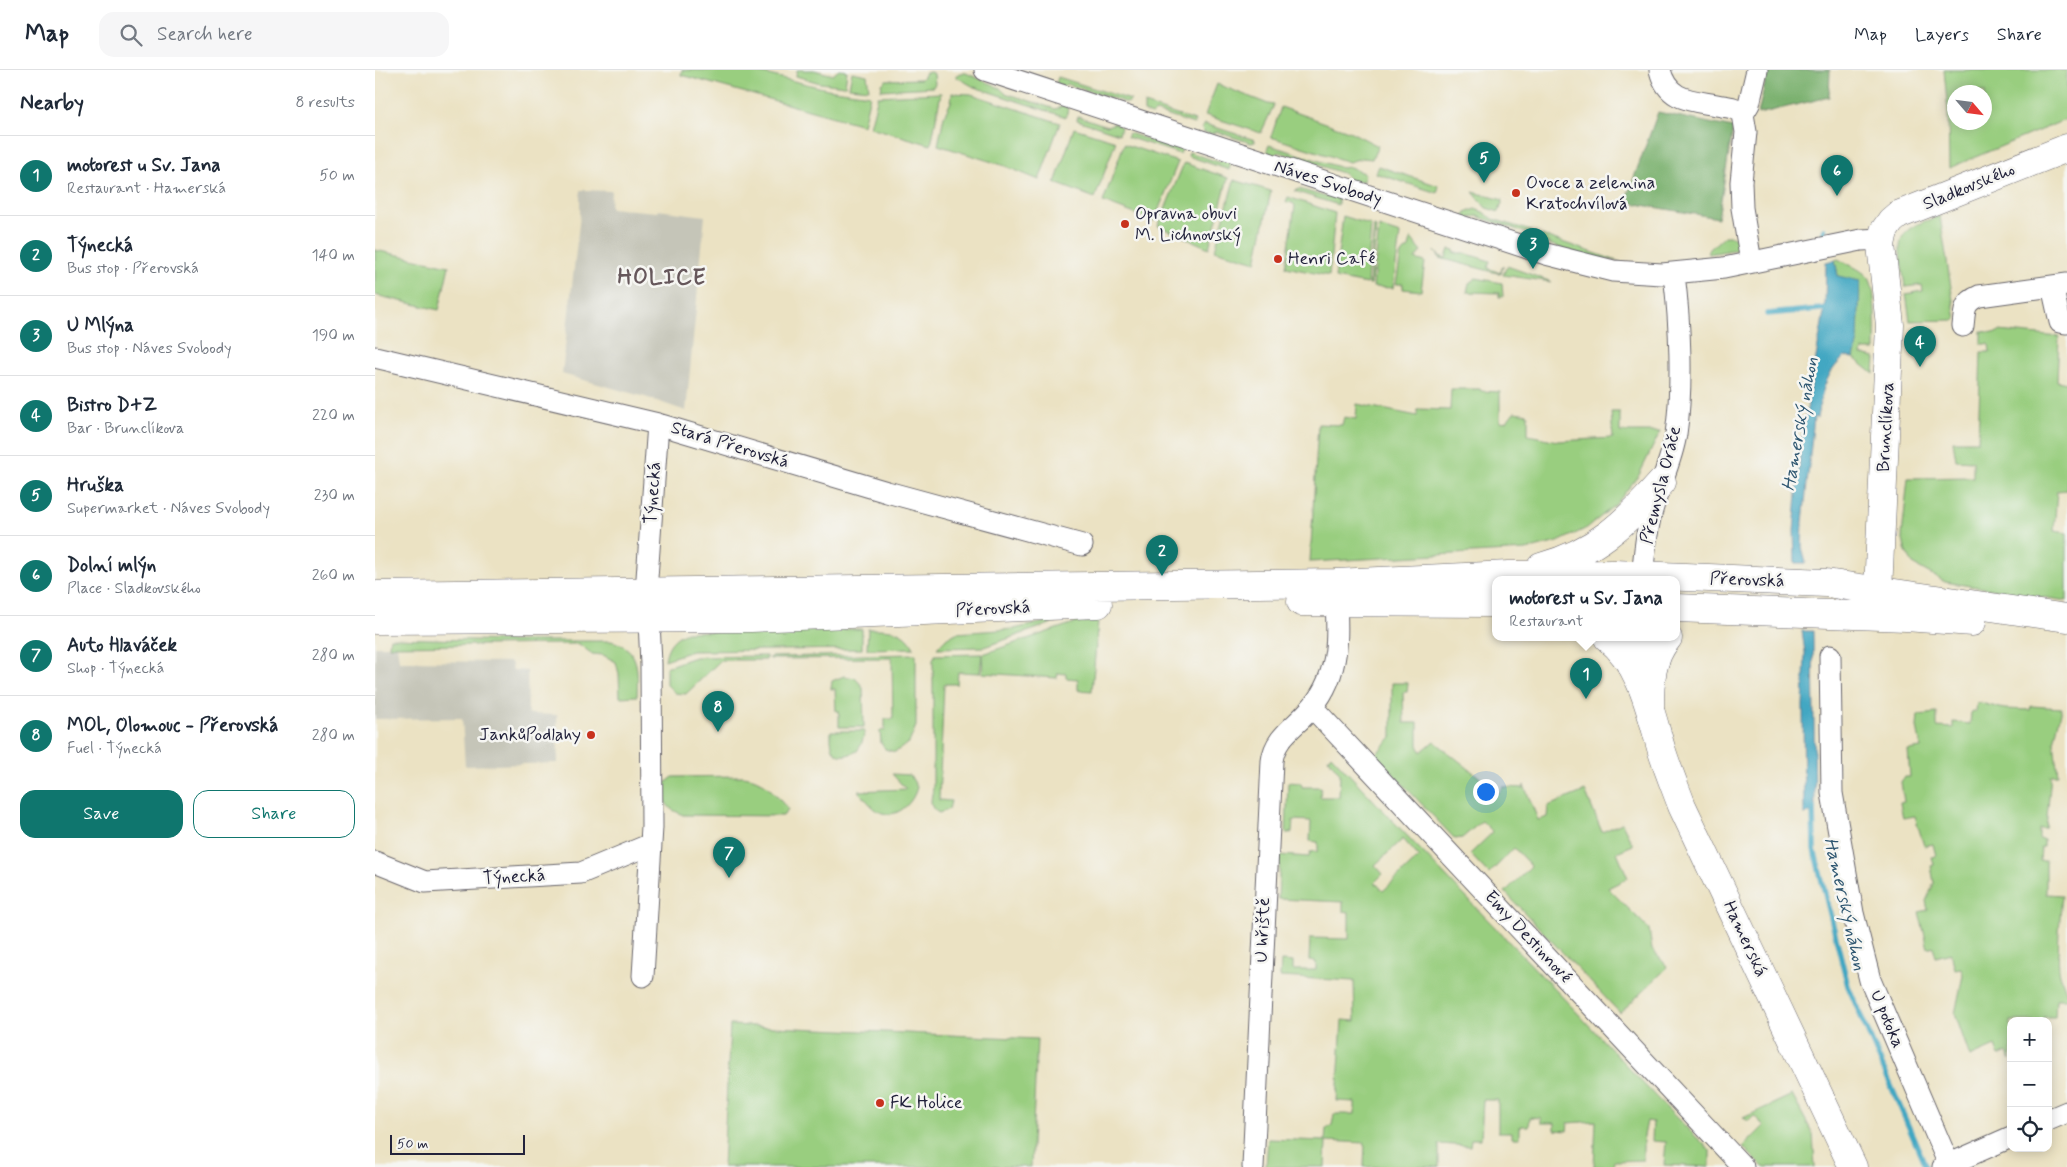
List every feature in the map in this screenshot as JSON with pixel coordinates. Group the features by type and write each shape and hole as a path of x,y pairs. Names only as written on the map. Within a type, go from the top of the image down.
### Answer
{"main road":[{"name":"Sladkovského","path":"1882,239 1887,227 1898,215 2067,148"},
{"name":"Brunclíkova","path":"1877,603 1890,325 1882,239"},
{"path":"1509,575 1560,562 1594,546 1617,528 1662,482"},
{"name":"Přerovská","path":"1499,576 1553,576"},
{"name":"Přerovská","path":"649,620 864,614 1336,592 1492,577"},
{"name":"Přerovská","path":"1680,579 1826,583 1877,603 1952,620 2067,636"},
{"name":"Přerovská","path":"648,592 1336,592 1492,603"},
{"path":"375,595 648,592"},
{"name":"Přerovská","path":"1680,608 1737,610 1877,603 2067,618"},
{"path":"1680,627 1694,618 1705,614 1737,610"},
{"path":"375,620 649,620"},
{"path":"1611,641 1627,659 1650,707"},
{"path":"1638,641 1639,657 1650,707"},
{"path":"1650,707 1653,669 1659,651 1665,641"},
{"name":"Hamerská","path":"1650,707 1661,749 1682,806 1853,1167"}],"street":[{"name":"Náves Svobody","path":"985,70 1555,257 1613,271 1651,274 1699,272 1861,240 1882,239"},
{"path":"1660,70 1665,85 1673,94 1689,100 1732,108 1743,114"},
{"path":"1751,262 1742,208 1741,182 1746,132 1743,114 1749,104 1757,70"},
{"name":"Přemysla Oráče","path":"1641,576 1650,520 1672,452 1678,414 1678,307 1674,274"},
{"path":"1963,326 1965,307 1970,300 1993,293 2060,285 2061,322 2067,323"},
{"name":"Stará Přerovská","path":"375,357 658,424 887,492 1082,545"},
{"name":"Týnecká","path":"643,976 651,844 652,764 647,578 658,424"},
{"path":"1312,708 1331,676 1335,659 1337,641 1336,592"},
{"name":"U potoka","path":"1830,656 1832,792 1853,912 1870,980 1947,1166"},
{"name":"U hřiště","path":"1253,1167 1272,761 1279,741 1312,708"},
{"name":"Emy Destinnové","path":"1312,708 1743,1167"},
{"name":"Týnecká","path":"375,862 425,882 581,873 651,844"},
{"path":"2052,1118 2067,1112"},
{"path":"1947,1166 2007,1139"}],"shaded area":[{"path":"580,190 611,191 610,208 657,212 658,210 705,216 686,411 645,397 562,374 580,215"},
{"path":"375,646 397,646 399,661 511,662 513,670 527,671 528,714 557,715 558,763 465,766 462,718 375,719"}],"green space":[{"path":"682,70 743,70 747,72 748,70 827,89 870,95 863,125 681,75"},
{"path":"797,70 814,70 833,75 839,70 847,71 845,86 820,83 796,76"},
{"path":"1768,70 1830,70 1829,97 1758,114"},
{"path":"1944,70 2067,70 2067,119 1949,168 1948,130 1992,130 1992,85 1947,85 1947,102"},
{"path":"852,72 867,75 869,89 849,87"},
{"path":"926,73 934,74 935,84 933,87 881,90 882,84 886,80 921,79"},
{"path":"960,73 966,73 1000,88 1005,93 1055,109 1064,106 1068,108 1066,117 974,87 955,76"},
{"path":"1058,77 1131,100 1128,103 1066,84 1063,87 1056,84"},
{"path":"1217,84 1274,105 1261,133 1205,115"},
{"path":"941,93 931,145 870,127 878,96"},
{"path":"952,93 971,94 1060,123 1039,180 1005,166 938,145 944,116 951,102"},
{"path":"1144,104 1195,121 1194,124 1156,112 1152,115 1144,112"},
{"path":"1281,107 1351,132 1378,146 1372,159 1362,158 1349,162 1271,137"},
{"path":"1658,112 1733,128 1718,218 1625,202"},
{"path":"1078,116 1107,126 1115,123 1121,127 1119,134 1077,120"},
{"path":"1205,124 1255,140 1255,142 1251,143 1217,132 1210,134 1203,132 1202,128"},
{"path":"1074,128 1116,141 1095,198 1055,183"},
{"path":"1129,133 1168,146 1178,143 1182,149 1180,154 1127,137"},
{"path":"1124,144 1178,162 1154,221 1103,202"},
{"path":"1269,145 1342,168 1350,167 1365,174 1363,181 1351,182 1345,174 1279,152 1272,156 1267,150"},
{"path":"1189,152 1219,162 1225,159 1231,161 1229,170 1188,156"},
{"path":"1184,163 1228,178 1209,248 1158,226"},
{"path":"1378,166 1439,186 1437,193 1375,173"},
{"path":"1234,180 1271,191 1256,262 1215,250"},
{"path":"1299,189 1326,197 1333,194 1338,196 1338,205 1294,191"},
{"path":"1473,192 1503,200 1499,212 1486,208"},
{"path":"1288,197 1335,213 1329,276 1286,267 1295,206 1293,203 1286,202"},
{"path":"1475,209 1493,219 1531,231 1530,234 1476,216 1467,219 1463,217 1465,213"},
{"path":"1343,216 1371,225 1367,284 1335,278"},
{"path":"1940,216 1956,320 1910,321 1906,294 1923,291 1922,285 1905,287 1900,248 1901,240 1912,227"},
{"path":"1374,226 1376,227 1371,285 1369,285"},
{"path":"1379,227 1400,234 1393,288 1373,287"},
{"path":"1542,235 1620,262 1582,255 1540,241"},
{"path":"1724,236 1737,238 1738,249 1709,254 1708,251"},
{"path":"1411,238 1421,251 1415,259 1425,262 1421,291 1403,289 1403,284 1396,284 1401,254 1409,248"},
{"path":"1449,249 1454,250 1455,253 1464,253 1490,261 1488,268 1500,273 1503,265 1501,274 1440,258 1435,251 1439,256 1446,258"},
{"path":"375,250 449,266 439,310 375,295"},
{"path":"1838,259 1862,272 1871,282 1875,311 1875,350 1863,350 1862,355 1875,358 1874,374 1854,358 1858,340 1838,276 1835,260"},
{"path":"1507,266 1552,282 1503,275"},
{"path":"1476,278 1502,283 1503,297 1499,297 1499,293 1467,292 1469,283"},
{"path":"1981,331 2059,337 2057,381 2067,383 2067,490 2057,491 2054,531 2067,533 2067,601 1945,582 1913,564 1906,552 1902,536 1908,478 1973,477 1973,461 1956,460 1953,441 1978,441 1981,352 1990,352 1989,344 1981,344"},
{"path":"1451,389 1480,389 1481,391 1500,392 1500,422 1507,421 1514,412 1528,414 1528,435 1558,441 1613,438 1611,412 1620,412 1620,432 1660,432 1639,475 1616,504 1587,528 1558,542 1526,550 1310,562 1318,424 1342,425 1344,417 1356,419 1357,404 1417,416 1418,409 1450,410"},
{"path":"1076,615 984,647 937,648 944,640 956,633 1014,629"},
{"path":"1098,621 1092,691 1078,690 1078,679 1066,678 1066,674 1058,673 1057,678 982,673 983,654 1074,623"},
{"path":"862,629 862,649 692,651 665,660 667,650 672,642 678,636 687,632"},
{"path":"868,629 889,630 900,633 910,641 914,648 867,649"},
{"path":"390,638 611,641 627,649 635,661 637,669 637,696 620,697 619,674 616,662 603,655 592,654 579,644 389,646"},
{"path":"916,654 916,726 909,743 895,752 885,749 881,743 880,731 885,730 885,719 893,719 892,658 770,659 770,657"},
{"path":"982,654 980,673 958,672 957,684 944,684 939,800 951,801 949,809 939,813 935,811 931,802 933,788 933,660 935,655"},
{"path":"766,656 766,660 721,660 686,694 675,693 666,684 666,667 695,657"},
{"path":"844,676 855,678 863,687 864,727 839,727 839,711 836,711 835,689 831,689 832,681"},
{"path":"1392,683 1408,683 1407,692 1403,692 1404,723 1418,723 1418,745 1421,752 1434,741 1499,793 1503,787 1524,788 1524,785 1538,820 1547,817 1548,806 1585,791 1602,832 1622,823 1633,845 1617,852 1628,878 1608,888 1649,929 1652,950 1668,967 1620,1013 1505,892 1531,866 1514,848 1489,874 1470,854 1493,832 1482,821 1462,838 1455,839 1375,755 1392,737"},
{"path":"1977,702 2004,709 2030,710 2031,706 2062,708 2054,742 2058,775 2051,775 2046,829 2039,829 2039,839 2044,840 2044,847 2041,847 2040,861 2046,861 2046,894 2062,895 2058,960 2067,999 2056,999 2055,1017 2007,1017 2007,1052 1999,1056 1995,1046 1970,1057 1955,1014 1963,975 1961,968 1955,969 1951,953 1936,957 1933,946 1928,948 1919,912 1928,910 1926,901 1934,883 1931,866 1934,865 1932,857 1936,856 1933,844 1924,846 1915,816 1903,818 1900,803 1904,802 1901,782 1904,777 1910,777 1908,750 1921,748 1917,727 1918,715 1937,713 1937,727 1953,728 1953,722 1970,724 1971,712 1976,712"},
{"path":"831,731 864,731 864,736 857,751 839,755 833,749"},
{"path":"1331,755 1657,1098 1710,1150 1710,1167 1664,1165 1666,1142 1652,1141 1653,1122 1647,1121 1643,1141 1643,1160 1614,1161 1613,1167 1594,1167 1596,1121 1568,1123 1567,1131 1555,1130 1555,1123 1541,1123 1541,1118 1530,1117 1529,1126 1520,1126 1520,1138 1512,1138 1512,1132 1498,1132 1498,1100 1483,1100 1481,1139 1471,1139 1470,1146 1439,1144 1439,1167 1364,1167 1365,1143 1326,1141 1325,1167 1266,1167 1268,1139 1325,1141 1326,1129 1332,1125 1334,1114 1355,1114 1355,1102 1337,1101 1342,1020 1355,1021 1354,981 1280,977 1281,961 1293,962 1293,970 1316,970 1316,962 1309,961 1310,938 1349,939 1349,912 1343,911 1343,902 1278,899 1280,855 1309,857 1310,852 1318,851 1318,842 1310,841 1311,821 1293,820 1292,833 1286,833 1288,782 1301,783 1302,787 1321,787 1320,797 1339,797 1340,773 1328,759","holes":["1403,839 1419,857 1383,891 1375,882 1383,874 1375,865"]},
{"path":"892,774 910,775 917,787 907,806 895,813 882,813 875,809 858,791 906,789"},
{"path":"743,776 757,780 772,791 788,810 783,816 683,815 671,809 662,798 664,784 673,777"},
{"name":"FK Holice","path":"730,1025 1037,1039 1031,1167 723,1167"},
{"path":"1792,1095 1813,1134 1815,1167 1763,1167 1743,1147 1764,1126 1754,1116 1749,1121 1743,1118"}],"water":[{"path":"1835,260 1838,276 1860,281 1858,340 1854,358 1845,357 1829,376 1825,384 1817,418 1814,417 1803,522 1802,547 1806,563 1795,563 1794,531 1801,443 1825,306 1826,262"},
{"path":"1802,631 1813,631 1815,812 1804,814 1803,706 1805,653"}],"waterway":[{"name":"Hamerský náhon","path":"1824,230 1825,237"},
{"path":"1767,314 1831,308"},
{"name":"Hamerský náhon","path":"1813,807 1814,849 1848,986 1926,1167"}],"place":[{"name":"Hruška","path":"1484,183"},
{"name":"Ovoce a zelenina Kratochvílová","path":"1516,193"},
{"name":"Dolní mlýn","path":"1837,196"},
{"name":"Opravna obuvi M. Lichnovský","path":"1125,224"},
{"name":"Henri Café","path":"1278,259"},
{"name":"U Mlýna","path":"1533,269"},
{"name":"Bistro D+Z","path":"1920,367"},
{"name":"Týnecká","path":"1162,576"},
{"name":"motorest u Sv. Jana","path":"1586,699"},
{"name":"MOL, Olomouc - Přerovská","path":"718,732"},
{"name":"JankůPodlahy","path":"591,735"},
{"name":"Auto Hlaváček","path":"729,878"},
{"name":"FK Holice","path":"880,1103"}],"district":[{"name":"HOLICE","path":"662,278"}]}
